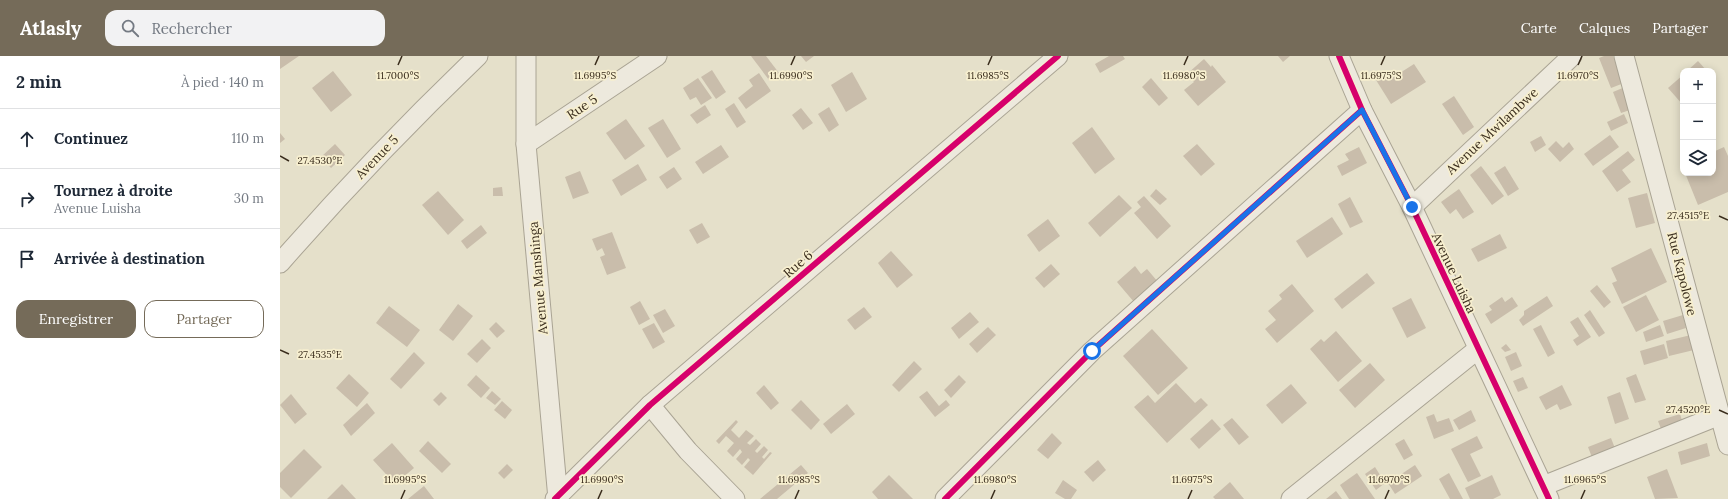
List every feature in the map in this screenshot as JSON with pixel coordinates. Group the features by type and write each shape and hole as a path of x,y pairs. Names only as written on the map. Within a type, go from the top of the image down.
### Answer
{"street":[{"name":"Avenue 5","path":"280,263 326,210 423,109 478,56"},
{"name":"Avenue Manshinga","path":"526,56 526,144 557,498"},
{"name":"Rue 5","path":"526,144 657,56"},
{"name":"Rue 6","path":"557,498 650,405 1058,56"},
{"name":"Avenue Luisha","path":"1339,56 1362,110 1412,207 1546,492"},
{"name":"Avenue Mwilambwe","path":"1412,207 1572,56"},
{"name":"Rue Kapolowe","path":"1624,56 1728,445"},
{"path":"945,499 1092,351 1362,110"},
{"path":"1291,499 1478,349"},
{"path":"650,405 688,450 735,499"},
{"path":"1546,492 1720,415"}],"building":[{"path":"280,56 299,56 280,69"},
{"path":"751,56 766,56 779,73 769,80"},
{"path":"801,56 814,56 806,62"},
{"path":"1109,56 1123,56 1125,59 1100,73 1095,64"},
{"path":"1278,56 1290,56 1283,62"},
{"path":"1604,56 1613,56 1624,83 1611,88 1599,58"},
{"path":"1204,59 1211,67 1212,65 1226,82 1198,106 1184,90 1194,82 1187,74"},
{"path":"1698,61 1704,68 1690,68"},
{"path":"1414,64 1426,82 1391,104 1376,80 1386,74 1392,78"},
{"path":"712,70 726,92 716,99 701,77"},
{"path":"333,71 352,95 331,112 312,88"},
{"path":"852,72 867,99 846,112 831,85"},
{"path":"759,73 771,91 746,109 738,98 753,86 749,80"},
{"path":"698,78 712,98 701,105 696,97 690,100 683,88"},
{"path":"1151,78 1168,98 1159,106 1142,87"},
{"path":"1680,78 1680,102 1668,88"},
{"path":"1625,87 1633,109 1621,113 1613,92"},
{"path":"1454,96 1474,127 1463,135 1442,104"},
{"path":"734,103 746,122 737,128 725,109"},
{"path":"705,105 711,115 697,124 690,115"},
{"path":"829,107 839,125 829,132 818,114"},
{"path":"801,108 813,123 803,130 792,115"},
{"path":"1624,114 1628,123 1611,131 1607,122"},
{"path":"626,119 645,146 625,160 606,133"},
{"path":"663,119 681,149 667,158 648,128"},
{"path":"1092,127 1115,159 1095,174 1072,143"},
{"path":"280,133 285,139 280,143"},
{"path":"1610,135 1619,147 1593,166 1584,154"},
{"path":"1541,136 1546,145 1535,152 1530,142"},
{"path":"1556,141 1563,148 1569,142 1574,149 1560,162 1548,149"},
{"path":"335,144 345,155 331,168 321,157"},
{"path":"1197,144 1215,164 1201,176 1183,156"},
{"path":"721,145 729,157 703,174 695,162"},
{"path":"1359,147 1367,163 1342,176 1337,166 1349,160 1345,154"},
{"path":"1724,147 1728,156 1728,192 1698,205 1686,176 1716,176 1716,151"},
{"path":"1628,151 1635,160 1622,170 1631,182 1617,192 1602,171"},
{"path":"638,164 647,180 621,196 612,180"},
{"path":"1481,166 1504,196 1492,205 1470,175"},
{"path":"1505,166 1519,189 1508,196 1494,173"},
{"path":"674,167 682,179 667,189 659,177"},
{"path":"580,171 589,193 573,199 565,177"},
{"path":"502,187 503,196 493,196 493,188"},
{"path":"1156,189 1167,199 1160,205 1150,196"},
{"path":"1459,189 1474,212 1463,219 1456,209 1450,214 1441,202"},
{"path":"438,191 464,220 448,235 422,205"},
{"path":"1647,193 1655,223 1636,228 1628,198"},
{"path":"1119,195 1132,208 1100,237 1088,223"},
{"path":"1144,196 1171,226 1157,239 1134,213 1141,207 1137,202"},
{"path":"1350,197 1363,222 1350,228 1338,204"},
{"path":"1332,217 1343,234 1307,258 1296,241"},
{"path":"1048,219 1060,236 1039,252 1027,235"},
{"path":"702,223 710,237 697,244 689,230"},
{"path":"481,225 487,233 467,249 461,241"},
{"path":"612,232 626,268 607,275 600,257 605,255 602,248 597,251 592,239"},
{"path":"1500,234 1507,248 1478,262 1471,249"},
{"path":"1651,248 1667,282 1622,304 1612,283 1617,281 1611,268"},
{"path":"891,251 913,275 897,288 878,263"},
{"path":"1051,264 1060,274 1044,288 1035,278"},
{"path":"1135,266 1141,274 1147,269 1158,282 1134,302 1117,282"},
{"path":"1367,273 1375,283 1342,309 1334,299"},
{"path":"1292,284 1314,311 1277,343 1265,329 1276,320 1268,311 1282,299 1279,295"},
{"path":"1597,285 1611,302 1604,308 1590,291"},
{"path":"1646,295 1659,320 1636,332 1623,307"},
{"path":"1547,296 1553,306 1523,326 1519,320 1524,315 1524,311"},
{"path":"1502,297 1505,302 1512,297 1518,306 1491,324 1485,314 1492,310 1489,306"},
{"path":"1411,298 1426,328 1407,338 1392,308"},
{"path":"640,301 650,319 639,325 630,307"},
{"path":"458,304 473,316 453,341 439,330"},
{"path":"389,306 420,330 407,347 376,323"},
{"path":"864,307 872,317 855,330 847,320"},
{"path":"665,309 675,326 663,333 653,315"},
{"path":"1590,310 1605,333 1599,337 1584,315"},
{"path":"970,312 979,322 959,339 951,328"},
{"path":"1683,315 1686,328 1667,334 1663,321"},
{"path":"1578,317 1591,337 1577,346 1573,340 1579,336 1570,322"},
{"path":"496,322 505,331 497,338 489,329"},
{"path":"654,323 665,342 653,349 642,329"},
{"path":"1541,325 1555,353 1548,357 1533,329"},
{"path":"1660,325 1664,336 1646,342 1643,332"},
{"path":"988,327 996,335 977,353 969,344"},
{"path":"1152,329 1188,368 1158,395 1123,356"},
{"path":"1336,331 1362,361 1338,382 1310,349 1321,339 1324,342"},
{"path":"1691,335 1694,350 1669,356 1666,341"},
{"path":"482,339 491,348 477,363 467,354"},
{"path":"1506,344 1511,350 1505,352 1501,348"},
{"path":"1664,344 1668,358 1644,365 1640,351"},
{"path":"414,352 425,363 401,389 390,379"},
{"path":"1516,352 1522,366 1511,371 1505,357"},
{"path":"914,361 922,369 899,392 892,385"},
{"path":"1370,363 1385,380 1355,408 1339,390"},
{"path":"349,374 369,393 357,407 336,388"},
{"path":"1636,374 1646,400 1635,403 1626,378"},
{"path":"476,375 490,388 481,398 467,385"},
{"path":"959,375 966,382 951,398 944,390"},
{"path":"1523,377 1528,388 1518,392 1513,381"},
{"path":"1176,383 1195,403 1201,398 1208,405 1167,443 1134,407 1148,395 1155,403"},
{"path":"1291,384 1307,403 1282,424 1266,405"},
{"path":"764,385 779,403 771,410 756,393"},
{"path":"1562,385 1572,405 1560,410 1557,404 1546,410 1539,397"},
{"path":"492,391 501,399 495,405 486,398"},
{"path":"927,391 939,406 946,400 950,405 935,417 919,397"},
{"path":"441,392 447,398 439,406 433,400"},
{"path":"1620,392 1629,419 1615,424 1607,397"},
{"path":"291,394 307,414 295,424 280,405"},
{"path":"801,400 820,420 811,430 791,410"},
{"path":"502,401 512,410 505,419 494,410"},
{"path":"367,403 375,413 351,436 343,425"},
{"path":"847,404 855,414 831,434 823,424"},
{"path":"1471,410 1476,421 1459,430 1453,420"},
{"path":"1434,414 1437,422 1449,418 1454,431 1434,439 1426,417"},
{"path":"1680,414 1684,427 1663,434 1658,421"},
{"path":"1232,418 1249,437 1239,445 1223,425"},
{"path":"1212,419 1221,429 1199,449 1190,439"},
{"path":"736,420 738,422 731,430 739,438 746,430 754,436 747,443 750,445 756,439 761,444 755,451 757,453 764,446 768,450 762,457 764,459 770,452 772,453 753,475 744,467 750,460 748,458 742,465 736,459 742,452 740,449 733,457 727,451 734,443 726,436 719,444 716,441"},
{"path":"1052,433 1062,443 1048,459 1037,450"},
{"path":"1477,436 1483,448 1470,454 1481,476 1468,482 1451,449"},
{"path":"1611,438 1616,451 1593,460 1588,447"},
{"path":"1404,439 1413,455 1404,460 1395,444"},
{"path":"428,441 451,464 442,473 419,451"},
{"path":"392,443 414,468 395,484 373,460"},
{"path":"1707,443 1710,456 1681,465 1678,452"},
{"path":"304,449 322,467 291,498 280,487 280,473"},
{"path":"1098,460 1106,470 1093,482 1084,472"},
{"path":"507,464 513,470 504,479 498,473"},
{"path":"801,465 808,473 777,499 760,499"},
{"path":"1415,465 1422,476 1395,494 1388,483"},
{"path":"1375,467 1385,483 1376,490 1365,474"},
{"path":"1667,469 1678,498 1655,499 1647,477"},
{"path":"1357,473 1375,499 1349,499 1340,485"},
{"path":"1449,473 1463,499 1450,499 1439,479"},
{"path":"889,475 913,499 878,499 872,492"},
{"path":"1492,475 1501,495 1493,499 1470,499 1465,488"},
{"path":"1063,480 1077,490 1071,499 1065,499 1055,493"},
{"path":"1230,482 1244,499 1215,499 1213,497"},
{"path":"342,484 356,499 327,499"},
{"path":"424,486 434,499 408,499"},
{"path":"1336,491 1342,499 1326,499"}],"cycle path":[{"path":"555,499 650,405 1058,56"},
{"path":"1339,56 1362,110 1412,207 1549,499"},
{"path":"945,499 1092,351 1362,110"}],"route":[{"path":"1092,351 1362,110 1412,207"}]}
